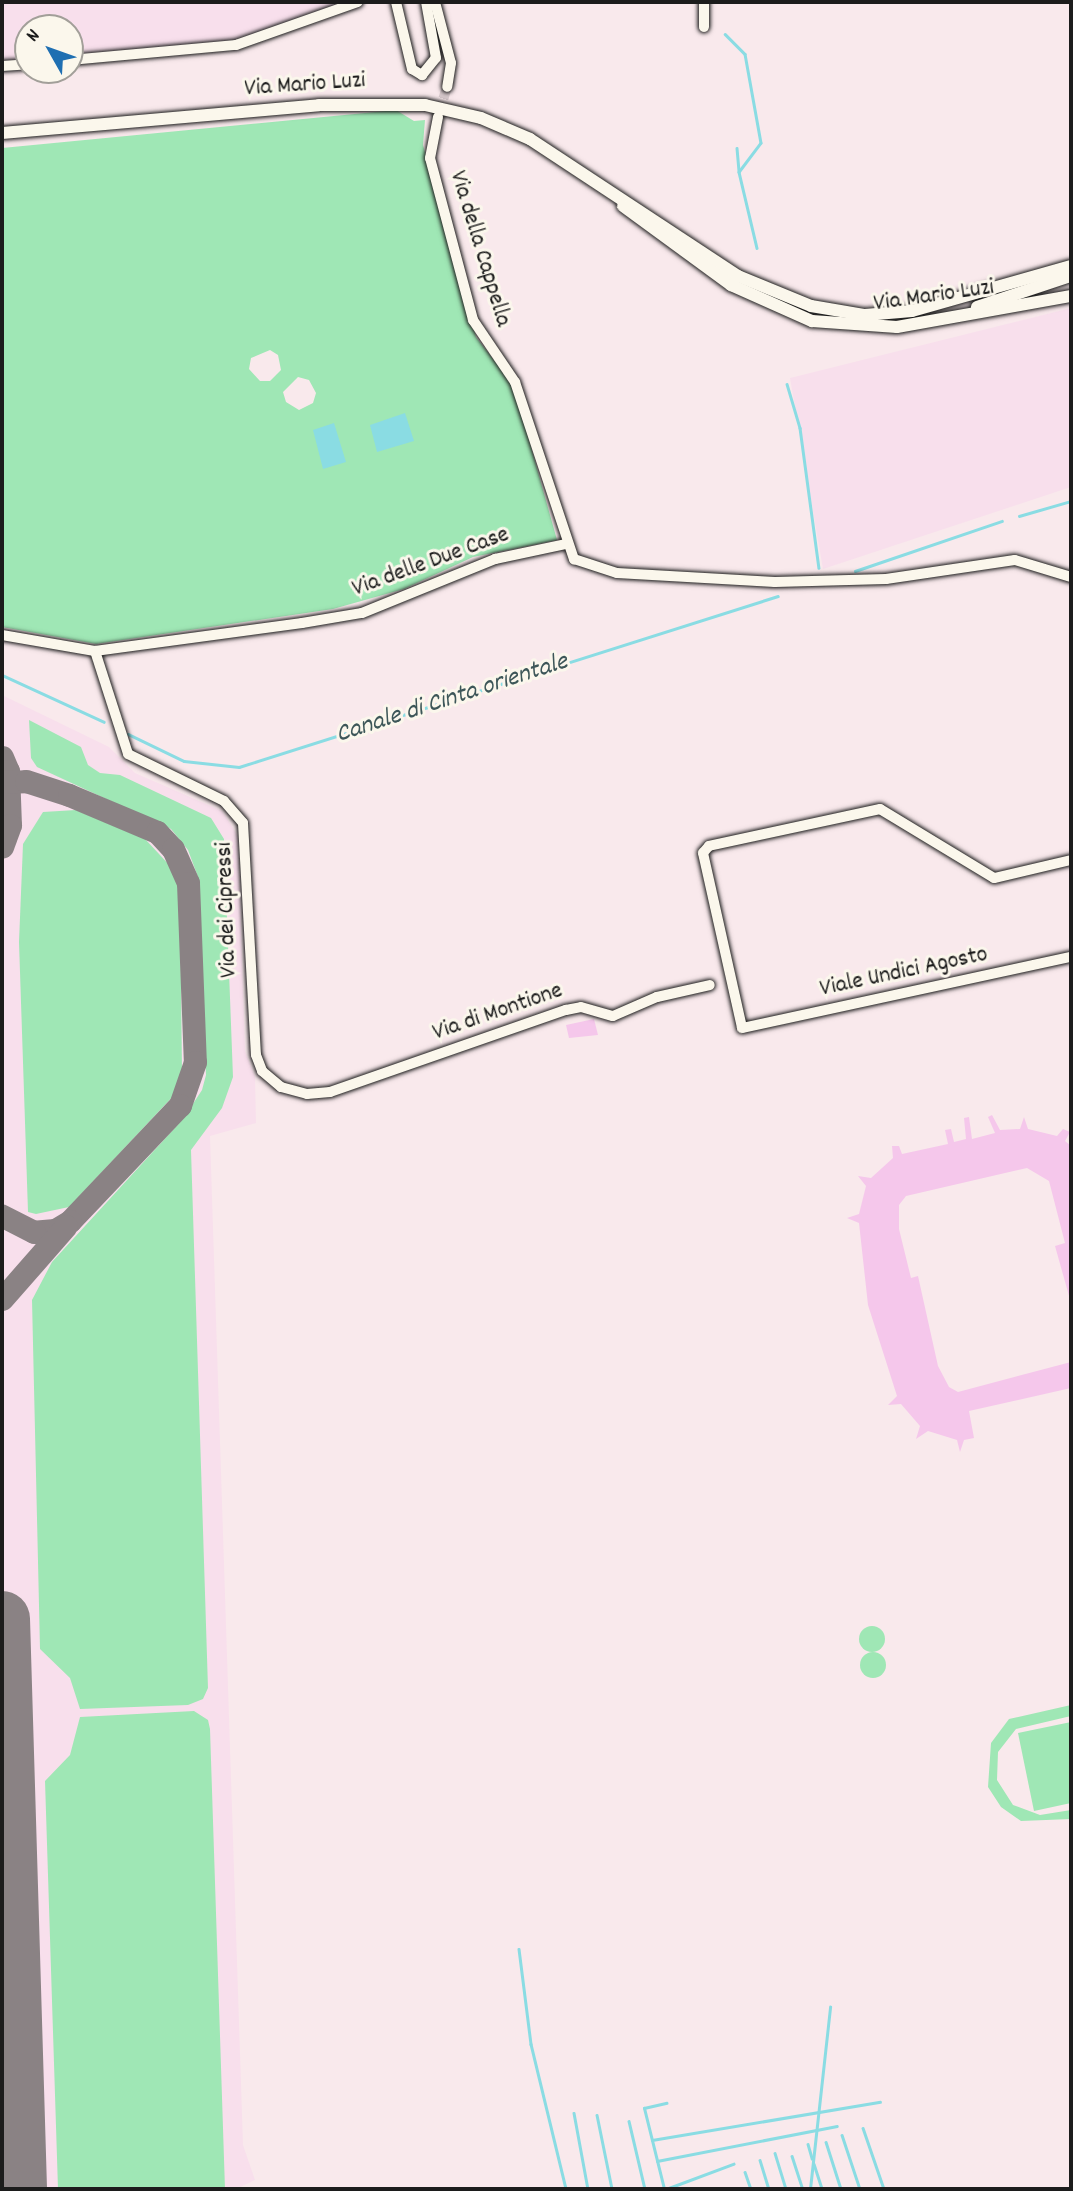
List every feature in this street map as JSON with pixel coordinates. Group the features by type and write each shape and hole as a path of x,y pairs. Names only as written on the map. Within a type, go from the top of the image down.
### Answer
{"main road":[{"name":"Via Mario Luzi","path":"2,133 397,103 497,124 595,179 717,262 786,298 865,315 949,303 1071,267"},
{"name":"Via Mario Luzi","path":"595,179 697,262 769,306 841,326 897,327 1071,296"},
{"path":"949,303 1071,257"},
{"path":"943,319 1071,276"}],"street":[{"path":"84,59 236,45 358,2"},
{"path":"396,2 413,72 422,75 436,58 426,2"},
{"path":"435,2 451,63 447,87"},
{"path":"704,2 704,27"},
{"name":"Via della Cappella","path":"438,117 430,158 474,320 515,382 566,544"},
{"path":"566,544 572,558 585,566 647,576 840,581 1014,560 1071,577"},
{"name":"Via delle Due Case","path":"2,635 95,650 362,612 495,559 566,544"},
{"name":"Via dei Cipressi","path":"95,650 128,754 224,801 243,823 257,1062 271,1080 299,1093"},
{"name":"Viale Undici Agosto","path":"1071,860 994,878 880,809 706,847 715,915 745,1029 1071,957"},
{"name":"Via di Montione","path":"299,1093 330,1092 573,1008 613,1016 665,994 710,985"}],"shaded area":[{"path":"2,2 345,2 231,42 84,55 84,14 14,14 14,61 2,62"},
{"path":"1071,308 1071,487 823,569 790,378"},
{"path":"2,695 109,747 135,773 222,811 238,836 245,1051 255,1077 256,1123 210,1136 243,2145 255,2180 236,2189 2,2189"}],"green space":[{"path":"396,110 414,121 425,120 423,145 476,337 514,386 557,540 473,557 404,589 333,609 96,644 2,627 2,148","holes":["270,350 278,355 281,370 270,381 260,381 249,369 251,358","298,377 309,380 316,393 313,403 299,410 286,402 283,392"]},
{"path":"29,720 81,747 88,765 100,773 120,775 211,818 224,839 233,1077 222,1108 191,1150 208,1688 203,1699 188,1705 80,1709 70,1678 40,1649 32,1300 52,1262 183,1119 202,1090 206,1075 198,877 188,850 171,829 37,767 31,758"},
{"path":"76,810 145,839 174,870 180,894 182,1072 178,1091 69,1207 36,1214 28,1212 19,942 23,844 43,812"},
{"path":"872,1626 881,1630 885,1639 881,1648 872,1652 863,1648 859,1639 863,1630"},
{"path":"873,1652 882,1656 886,1665 882,1674 873,1678 864,1674 860,1665 864,1656"},
{"path":"1071,1705 1071,1716 1016,1729 998,1752 997,1780 1013,1805 1040,1815 1071,1810 1071,1819 1021,1821 1001,1807 988,1787 991,1743 1009,1719"},
{"path":"194,1711 208,1720 210,1729 225,2189 58,2189 45,1781 70,1755 80,1717"},
{"path":"1071,1722 1071,1803 1034,1811 1018,1733"}],"water":[{"path":"405,413 414,441 377,452 370,425"},
{"path":"334,423 346,462 323,469 313,430"}],"building":[{"path":"594,1019 598,1035 569,1038 566,1025"},
{"path":"992,1115 1000,1130 1020,1129 1024,1117 1028,1129 1057,1136 1063,1129 1070,1132 1065,1141 1071,1146 1071,1303 1055,1246 1065,1243 1049,1181 1027,1168 906,1196 899,1205 899,1229 911,1278 918,1276 938,1366 949,1387 958,1392 1071,1362 1071,1388 969,1411 974,1438 964,1440 960,1452 957,1440 928,1431 916,1439 920,1426 901,1404 888,1405 897,1396 868,1305 859,1223 847,1218 859,1214 866,1186 858,1176 871,1178 893,1158 892,1146 899,1146 902,1154 948,1144 945,1130 951,1129 954,1142 966,1139 964,1118 969,1117 972,1139 995,1133 988,1117"}],"waterway":[{"path":"725,34 745,54 761,143 739,172 757,248"},
{"path":"737,148 739,172"},
{"path":"787,384 800,428 819,568"},
{"name":"Canale di Cinta orientale","path":"1019,516 1071,501"},
{"name":"Canale di Cinta orientale","path":"855,571 1002,521"},
{"name":"Canale di Cinta orientale","path":"128,734 184,761 239,767 778,596"},
{"name":"Canale di Cinta orientale","path":"2,675 104,722"},
{"path":"519,1949 531,2044 566,2189"},
{"path":"810,2189 830,2007"},
{"path":"652,2140 880,2102"},
{"path":"664,2189 644,2108 666,2103"},
{"path":"574,2113 588,2189"},
{"path":"597,2115 612,2189"},
{"path":"629,2121 645,2189"},
{"path":"657,2161 837,2126"},
{"path":"863,2128 884,2189"},
{"path":"842,2135 860,2189"},
{"path":"826,2142 841,2189"},
{"path":"808,2144 812,2158"},
{"path":"775,2153 786,2189"},
{"path":"792,2156 803,2189"},
{"path":"760,2160 769,2189"},
{"path":"666,2189 733,2164"},
{"path":"814,2164 822,2189"},
{"path":"745,2172 751,2189"}],"taxiway":[{"path":"2,757 8,771 10,825 2,847"},
{"path":"2,782 26,781 69,795 157,832 173,849 188,883 195,1062 180,1105 70,1221 55,1230 34,1232 2,1216"},
{"path":"2,1299 66,1226"},
{"path":"2,1694 4,1688"},
{"path":"2,1734 6,1741"}],"runway":[{"path":"2,1619 19,2189"}],"tunnel":[{"path":"439,113 447,87"}]}
